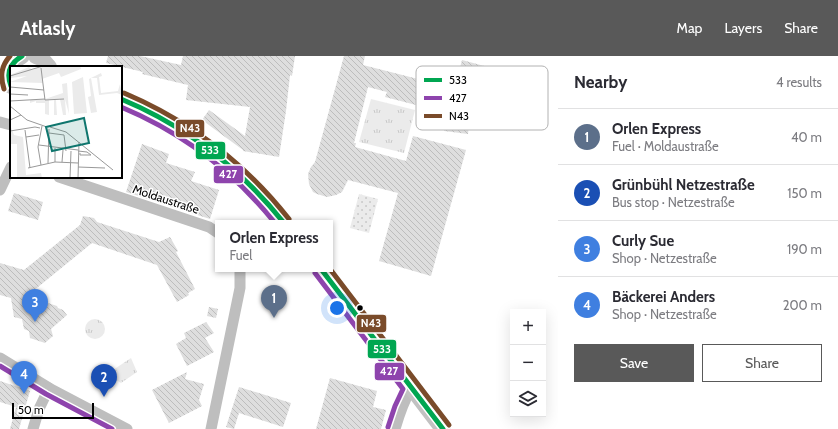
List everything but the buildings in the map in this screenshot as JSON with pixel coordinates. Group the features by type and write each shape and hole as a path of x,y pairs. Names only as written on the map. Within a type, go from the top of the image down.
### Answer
{"main road":[{"path":"36,56 41,58 48,66"},
{"path":"10,67 8,79 10,84"},
{"path":"122,99 166,121 218,156 249,182 281,220"},
{"path":"323,272 443,429"}],"street":[{"path":"0,122 10,125"},
{"path":"0,190 10,169"},
{"name":"Moldaustraße","path":"62,178 209,226 215,231"},
{"path":"210,429 240,288 240,272"},
{"path":"0,358 48,388 127,429"},
{"path":"33,429 39,409 48,388"},
{"path":"395,429 400,412 411,389"}],"green space":[{"path":"371,99 415,110 404,153 359,142"},
{"path":"359,194 378,199 369,233 350,228"},
{"path":"95,319 102,322 105,329 102,336 95,339 88,336 85,329 88,322"},
{"path":"131,358 137,372 121,383 107,374"}],"transit line":[{"name":"N43","path":"4,89 2,71 10,56"},
{"name":"533","path":"12,66 22,56"},
{"name":"533","path":"10,69 10,81"},
{"name":"N43","path":"124,93 148,104 194,130 215,146 254,180 289,219"},
{"name":"533","path":"122,99 168,122 210,150 249,184 281,220"},
{"name":"427","path":"122,107 165,128 205,155 242,187 272,220"},
{"name":"533","path":"323,272 443,429"},
{"name":"N43","path":"332,272 449,425"},
{"name":"427","path":"315,273 403,389 388,427"},
{"name":"427","path":"0,366 46,394 112,429"}],"place":[{"name":"Orlen Express","path":"274,318"},
{"name":"Curly Sue","path":"35,322"},
{"name":"Bäckerei Anders","path":"24,394"},
{"name":"Grünbühl Netzestraße","path":"104,397"}]}
